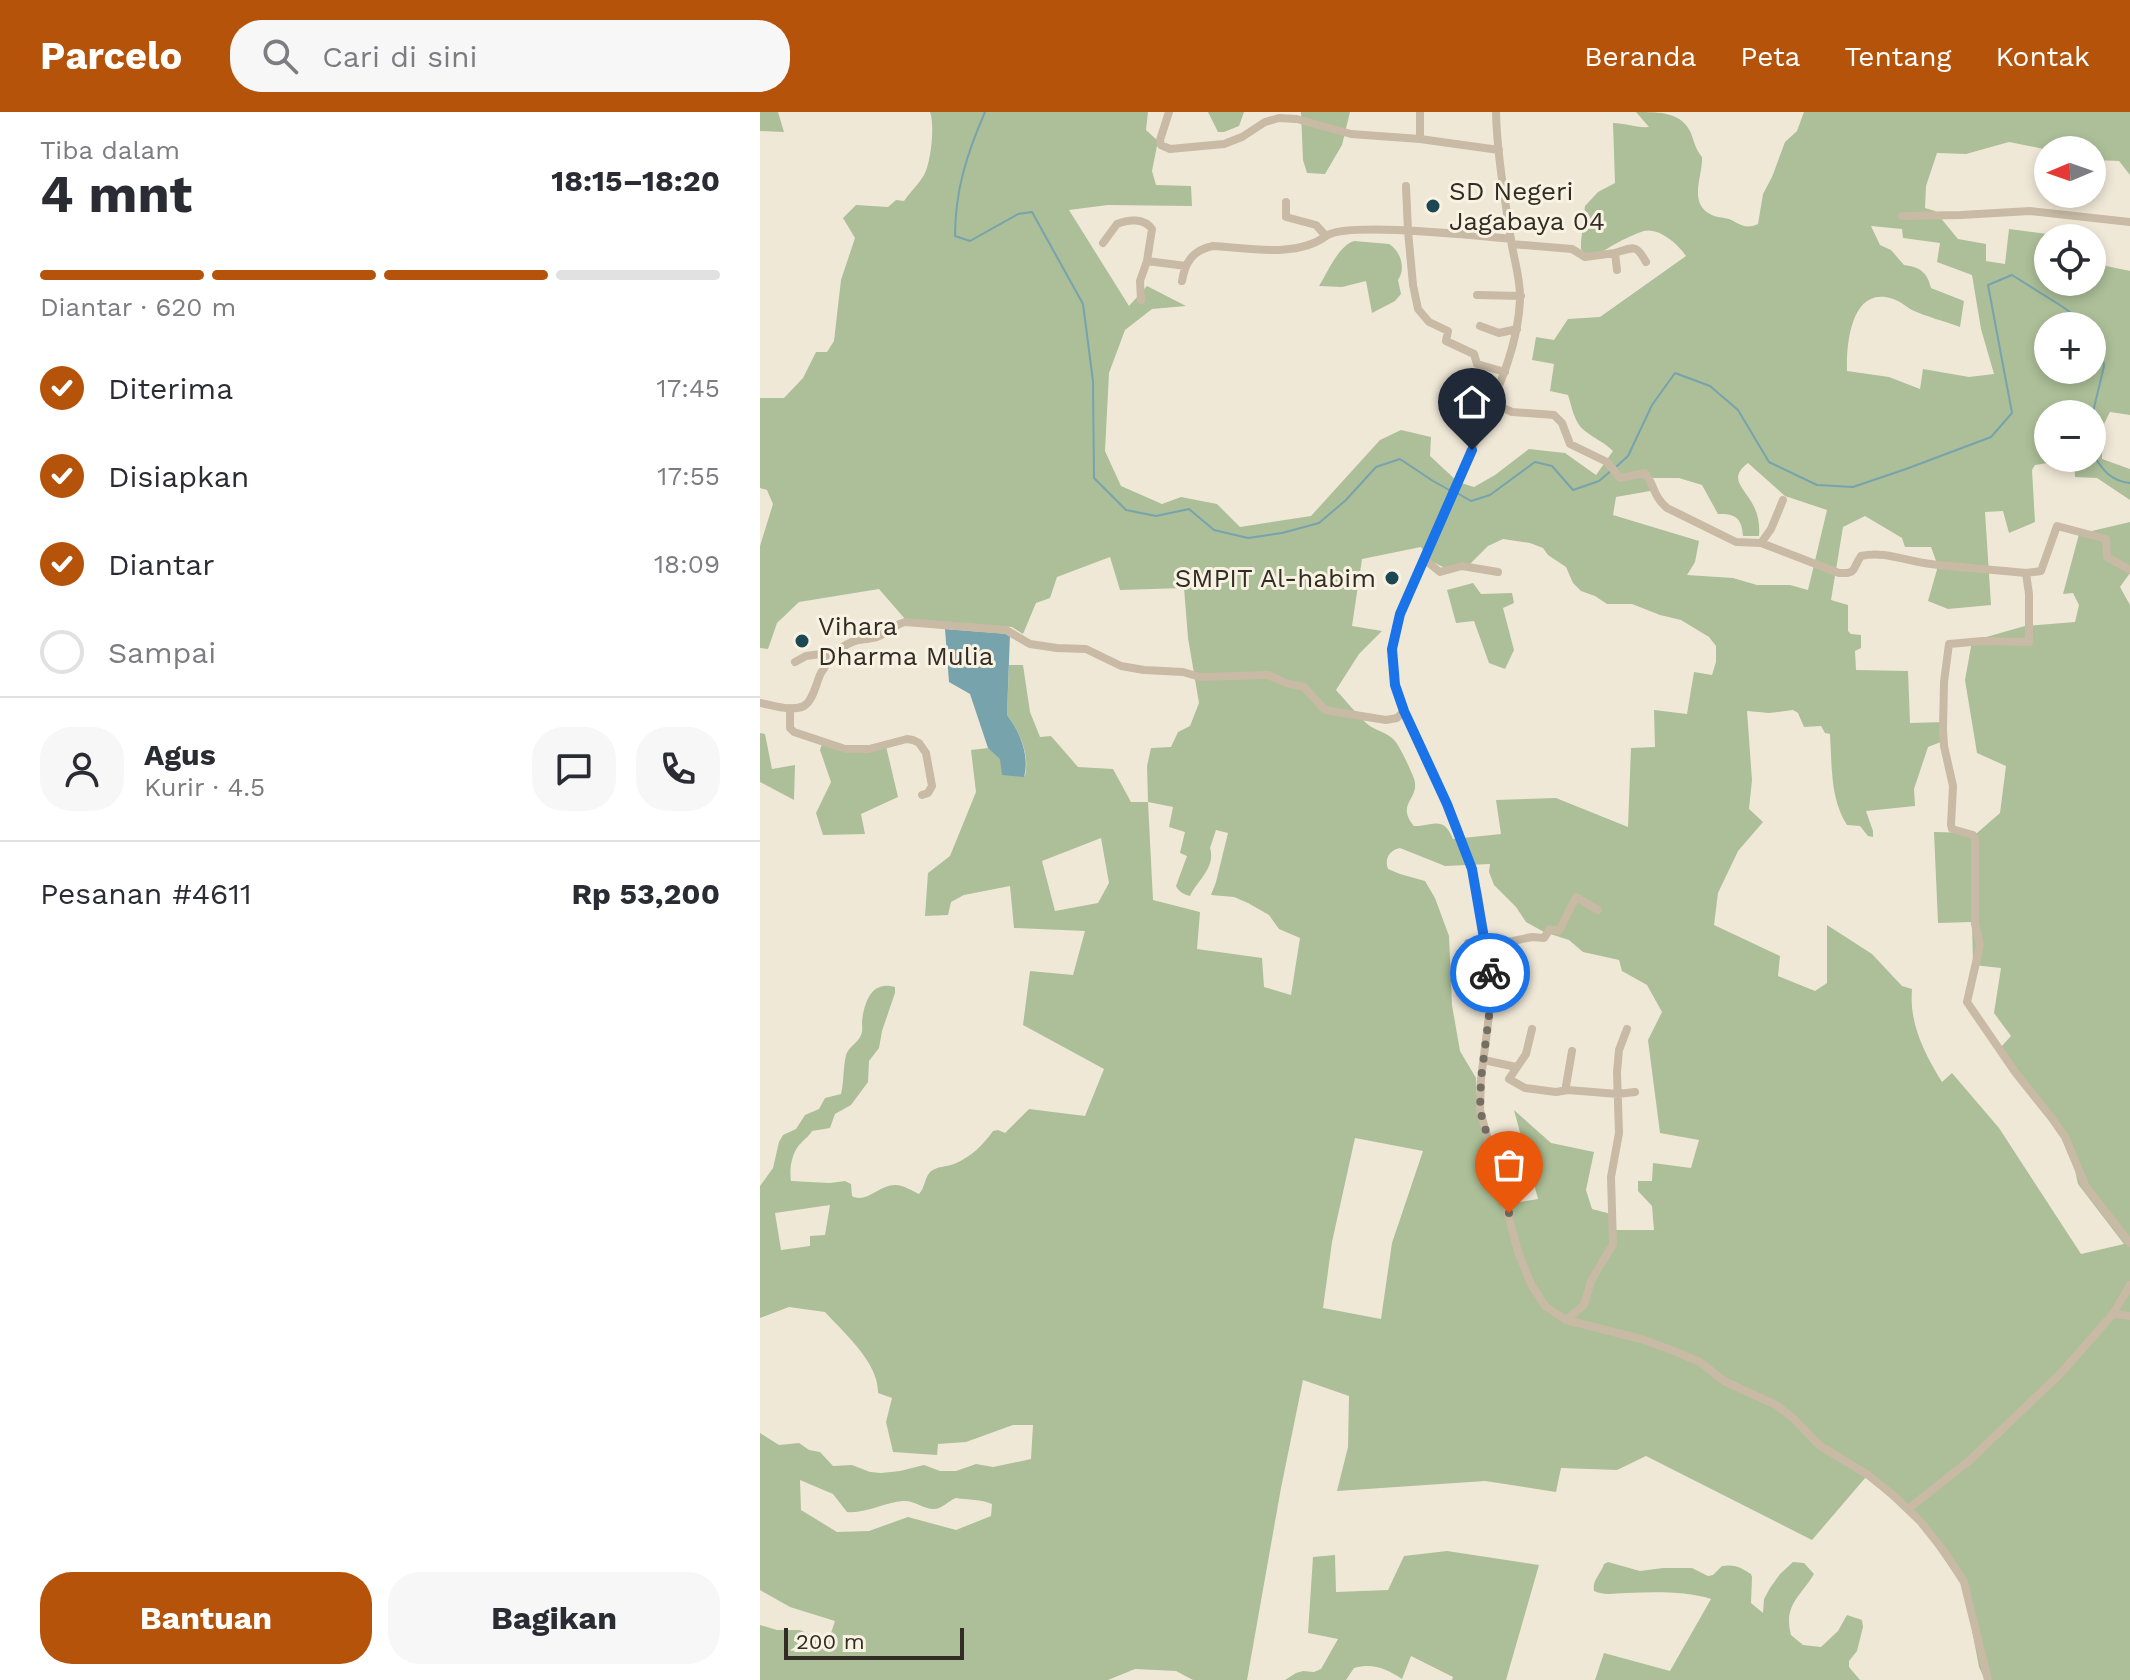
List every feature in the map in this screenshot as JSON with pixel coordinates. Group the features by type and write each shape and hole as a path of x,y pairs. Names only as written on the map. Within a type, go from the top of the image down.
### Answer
{"street":[{"path":"1169,112 1160,140 1161,145 1170,149 1224,144 1279,118 1297,119 1351,134 1420,139 1499,150"},
{"path":"1420,112 1420,139"},
{"path":"1496,112 1521,296 1517,329 1505,372 1400,614 1393,637 1392,663 1395,685 1404,711 1447,804 1472,869 1492,992 1480,1110 1518,1252 1531,1284 1545,1306 1566,1320 1641,1339 1700,1362 1724,1381 1776,1405 1819,1445 1868,1475 1908,1509 1944,1551 1964,1582 1988,1680"},
{"path":"1406,186 1413,285 1418,309 1429,322 1448,331 1446,341 1474,354 1477,364 1505,372"},
{"path":"1286,202 1286,217 1316,225 1326,236"},
{"path":"1902,216 2030,211 2130,222"},
{"path":"1103,243 1117,224 1139,221 1152,229 1140,281 1141,300"},
{"path":"1182,281 1193,254 1213,246 1288,250 1309,246 1335,231 1354,230 1448,233 1572,249 1585,257 1635,247 1646,262"},
{"path":"1615,253 1617,270"},
{"path":"1147,261 1186,266"},
{"path":"1477,295 1521,296"},
{"path":"1480,326 1499,333 1517,329"},
{"path":"1492,403 1512,412 1554,415 1562,423 1570,444 1609,465 1618,476 1625,478 1645,473 1659,501 1681,516 1736,542 1761,543 1839,573 1848,574 1855,570 1861,556 1871,554 1923,563 2026,573 2041,571 2057,526 2106,539 2107,557 2130,570"},
{"path":"1761,543 1771,529 1783,500"},
{"path":"1425,560 1440,572 1462,566 1498,572"},
{"path":"2026,573 2029,642 1949,644 1943,730 1953,786 1951,825 1952,829 1973,835 1975,840 1975,924 1980,945 1967,1002 2065,1137 2086,1187 2130,1243"},
{"path":"760,703 790,708 804,706 819,676 837,652 849,643 876,637 900,623 1006,630 1030,644 1086,649 1131,668 1183,672 1200,677 1268,675 1304,687 1318,704 1330,711 1386,720 1397,718 1404,711"},
{"path":"795,662 806,656 837,652"},
{"path":"790,708 790,728 794,732 845,749 869,749 907,739 919,743 926,753 932,786 928,793 922,795"},
{"path":"1468,943 1544,938 1550,929 1559,931 1576,897 1598,910"},
{"path":"1532,1029 1526,1054 1509,1079 1525,1088 1556,1092 1635,1092"},
{"path":"1566,1320 1584,1305 1591,1281 1613,1244 1611,1177 1619,1133 1618,1060 1627,1029"},
{"path":"1568,1090 1572,1051"},
{"path":"1484,1060 1516,1067"},
{"path":"1908,1509 1970,1460 2060,1374 2113,1314 2130,1285"},
{"path":"2113,1314 2130,1316"}],"green space":[{"path":"760,112 778,112 784,132 760,131"},
{"path":"930,112 1148,112 1146,130 1158,141 1152,171 1156,185 1191,186 1192,206 1108,205 1069,210 1129,306 1147,286 1186,306 1152,309 1125,330 1109,373 1105,451 1121,486 1162,504 1181,497 1217,504 1240,527 1311,516 1380,440 1401,430 1431,437 1430,456 1458,482 1474,487 1529,449 1565,453 1596,475 1613,451 1581,428 1568,395 1550,391 1554,364 1532,360 1536,337 1554,340 1568,319 1600,317 1686,256 1668,238 1650,230 1594,255 1586,256 1581,249 1585,206 1598,192 1615,183 1613,123 1649,127 1636,112 1662,113 1676,117 1687,126 1702,157 1698,196 1703,209 1715,216 1749,226 1758,224 1763,194 1785,142 1797,131 1804,112 2130,112 2130,175 2119,161 2106,161 2106,136 2034,136 2034,147 2009,142 1966,154 1937,153 1926,186 1925,208 1935,211 1958,239 1986,244 1986,261 2005,264 2009,229 2034,232 2034,296 2106,296 2106,266 2130,271 2130,415 2110,412 2106,420 2106,400 2034,400 2032,470 2035,522 2009,533 2003,511 1985,512 1991,605 1948,609 1928,601 1938,566 1931,547 1905,547 1902,538 1865,516 1843,527 1831,600 1848,605 1848,631 1861,635 1861,648 1855,651 1856,670 1908,671 1910,723 1945,722 1946,740 1928,747 1914,789 1915,806 1866,811 1873,837 1868,836 1860,826 1847,825 1841,815 1833,781 1830,734 1825,733 1821,726 1804,727 1798,713 1793,710 1769,713 1747,711 1752,780 1749,809 1763,822 1738,851 1718,893 1714,925 1780,956 1778,976 1815,991 1827,983 1827,925 1872,954 1902,986 1912,989 1913,1014 1919,1037 1942,1082 1952,1073 1999,1128 2081,1254 2124,1244 2078,1184 2070,1146 2001,1047 2011,1036 1994,1013 2001,968 1973,965 1972,922 1938,923 1934,832 1977,833 2000,813 2006,766 1977,753 1965,680 1972,641 2025,626 2075,622 2079,605 2073,593 2063,594 2079,534 2130,522 2130,573 2120,587 2130,605 2130,1680 1985,1680 1979,1667 1964,1588 1920,1524 1866,1477 1812,1540 1646,1456 1617,1470 1561,1468 1556,1492 1485,1481 1337,1491 1348,1447 1349,1396 1303,1380 1247,1680 1193,1680 1176,1671 1135,1669 1108,1680 760,1680 760,1625 777,1630 800,1630 828,1642 835,1621 790,1607 760,1590 760,1433 779,1445 799,1443 809,1450 820,1452 833,1466 852,1465 881,1473 924,1465 940,1471 956,1471 976,1464 993,1467 1031,1459 1033,1425 1013,1425 966,1442 938,1444 937,1455 893,1452 886,1422 892,1398 878,1393 877,1382 867,1360 825,1312 789,1307 760,1318 760,1186 773,1168 779,1142 783,1135 796,1129 805,1115 819,1109 825,1098 841,1094 846,1055 862,1033 867,1001 875,990 887,986 895,987 895,993 879,1048 869,1061 868,1082 851,1105 835,1114 830,1128 812,1131 799,1146 792,1160 791,1181 845,1181 851,1184 852,1196 857,1198 895,1185 919,1194 930,1172 966,1158 993,1131 1005,1133 1029,1109 1085,1116 1104,1069 1023,1025 1030,971 1073,975 1085,931 1014,928 1010,886 964,895 951,902 948,915 925,916 928,873 950,856 976,792 971,750 988,748 1025,776 1023,744 1007,715 1009,665 1023,665 1030,712 1040,737 1051,736 1078,767 1113,769 1131,802 1148,802 1147,766 1151,748 1171,747 1178,732 1190,726 1199,703 1188,638 1184,588 1120,590 1110,557 1057,577 1050,598 1036,603 1023,634 1012,627 905,619 879,589 799,602 777,623 768,649 760,648 760,546 773,504 767,490 760,488 760,398 784,398 803,378 816,352 827,352 834,341 841,280 855,238 843,218 856,205 888,207 896,200 904,201 922,178 929,162","holes":["1871,226 1902,229 1903,238 1940,243 1937,262 1972,275 1981,329 1994,374 1969,377 1923,369 1920,389 1889,377 1847,371 1854,321 1859,309 1877,297 1893,299 1960,327 1964,301 1931,288 1922,271 1904,265 1891,250 1880,245","1748,463 1785,496 1827,510 1808,590 1790,585 1757,585 1733,578 1687,575 1695,562 1699,541 1613,515 1616,497 1650,491 1653,478 1679,478 1702,485 1718,514 1734,516 1739,521 1743,536 1759,536 1756,511 1739,483 1739,473","1503,539 1543,548 1566,567 1573,583 1581,591 1607,604 1632,604 1681,620 1709,637 1716,646 1712,675 1694,672 1687,714 1654,710 1655,747 1631,748 1628,827 1556,798 1496,800 1501,834 1453,839 1442,824 1414,826 1407,811 1415,784 1401,750 1392,738 1365,722 1336,690 1359,654 1382,631 1352,626 1362,559 1421,547 1429,560 1447,569 1470,564 1488,546","1148,802 1173,807 1169,827 1185,832 1180,853 1187,856 1177,888 1190,896 1211,861 1210,848 1216,830 1228,833 1211,895 1234,897 1248,903 1269,915 1279,929 1300,938 1291,995 1264,987 1262,958 1197,949 1200,912 1153,900","1101,838 1109,883 1098,903 1055,911 1042,861","1400,848 1445,866 1490,864 1489,872 1494,885 1526,922 1569,940 1583,952 1619,960 1622,971 1647,985 1662,1012 1648,1040 1660,1133 1699,1140 1691,1168 1653,1163 1652,1181 1638,1181 1638,1191 1652,1206 1654,1230 1614,1230 1611,1214 1592,1209 1586,1190 1594,1152 1551,1143 1514,1110 1538,1199 1507,1204 1477,1099 1476,1078 1460,1051 1452,1005 1449,936 1425,881 1388,869 1387,858","1355,1138 1423,1151 1392,1243 1381,1319 1323,1308 1332,1242","830,1205 825,1235 810,1236 810,1246 781,1250 775,1213","800,1480 833,1494 847,1512 903,1501 937,1509 956,1498 992,1504 991,1516 956,1530 908,1517 869,1531 837,1532 801,1510"]},
{"path":"1208,112 1244,112 1239,126 1218,132"},
{"path":"1301,112 1350,112 1342,145 1325,174 1307,173 1303,160"},
{"path":"1354,241 1389,244 1401,260 1402,271 1398,280 1401,294 1395,301 1372,313 1366,281 1342,287 1319,286 1338,254"},
{"path":"2106,460 2130,469 2130,500 2097,478 2075,477 2075,472 2106,472"},
{"path":"1473,583 1481,594 1512,593 1514,603 1503,608 1514,650 1505,669 1489,663 1474,621 1456,623 1447,590"},
{"path":"760,733 765,734 772,769 795,765 794,800 760,782"},
{"path":"824,738 850,751 886,746 898,797 861,814 865,834 823,835 816,813 831,782 820,750"},
{"path":"1447,1551 1539,1565 1506,1680 1452,1680 1453,1677 1411,1656 1402,1679 1384,1669 1367,1666 1354,1668 1346,1680 1285,1680 1296,1673 1321,1669 1338,1639 1308,1633 1313,1557 1335,1555 1336,1592 1388,1590 1404,1556"},
{"path":"1608,1562 1640,1571 1692,1568 1708,1576 1722,1566 1737,1567 1751,1574 1751,1603 1763,1613 1764,1599 1780,1574 1793,1562 1804,1563 1814,1574 1791,1608 1791,1635 1803,1645 1821,1647 1838,1631 1847,1615 1862,1620 1857,1651 1849,1661 1849,1667 1860,1680 1595,1680 1604,1653 1670,1671 1711,1599 1681,1593 1606,1594 1594,1591 1595,1580"}],"water":[{"path":"945,629 1010,634 1007,715 1023,744 1026,761 1024,777 1002,775 1000,759 988,748 970,694 949,682"}],"waterway":[{"path":"985,112 963,172 955,236 970,241 1018,214 1032,212 1083,304 1093,381 1094,478 1126,510 1156,516 1189,509 1214,530 1248,538 1319,523 1346,500 1376,467 1400,459 1451,491"},
{"path":"1617,466 1628,456 1652,405 1675,373 1710,386 1738,410 1769,462 1817,485 1853,487 1906,469 1991,437 2012,413 1988,285 2012,275 2070,312"},
{"path":"2096,400 2100,384"},
{"path":"1457,493 1471,501 1490,495 1535,462 1552,466 1573,490 1599,481 1612,470"},
{"path":"2106,472 2117,480 2130,483"}],"way so far":[{"path":"1490,973 1492,992 1480,1110 1509,1213"}],"place":[{"name":"SD Negeri Jagabaya 04","path":"1433,206"},
{"name":"SMPIT Al-habim","path":"1392,578"},
{"name":"Vihara Dharma Mulia","path":"802,641"}],"route":[{"path":"1472,450 1400,614 1393,637 1392,663 1395,685 1404,711 1447,804 1472,869 1490,973"}]}
